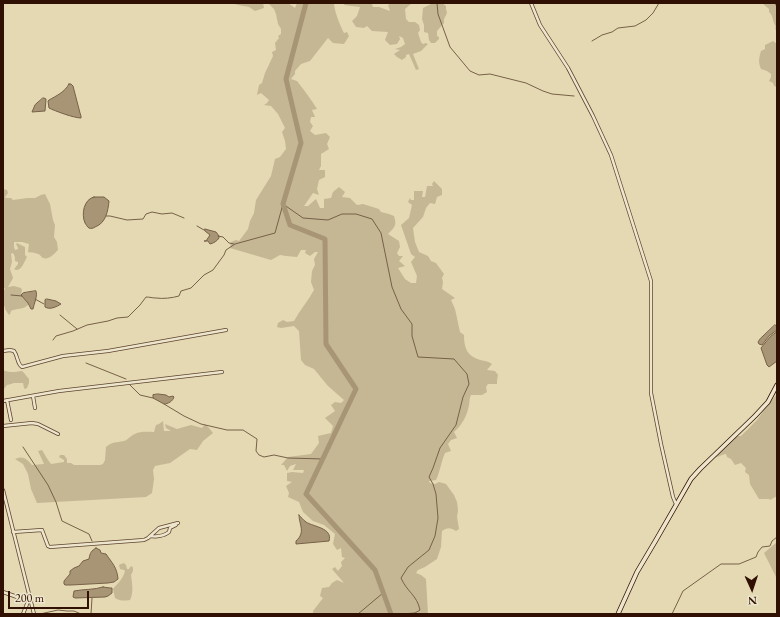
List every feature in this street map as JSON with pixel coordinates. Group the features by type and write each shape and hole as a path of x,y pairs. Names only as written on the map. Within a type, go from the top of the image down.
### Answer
{"street":[{"path":"530,3 540,25 568,68 593,116 611,156 651,281 651,393 660,444 676,504"},
{"path":"3,351 14,351 22,367 63,356 108,351 226,330"},
{"path":"3,401 59,391 222,372"},
{"path":"618,614 636,572 691,479 768,402 777,385"},
{"path":"33,396 36,408"},
{"path":"7,400 11,420"},
{"path":"3,426 32,423 38,424 58,434"},
{"path":"3,490 34,614"},
{"path":"13,532 42,530 48,546 50,547 144,540 159,528 178,523 170,528 170,532 166,534 161,536 150,536"},
{"path":"3,592 23,599 30,598"},
{"path":"23,614 30,598"}],"shaded area":[{"path":"232,3 263,3 264,8 255,11 249,7"},
{"path":"268,3 288,3 295,8 297,3 334,3 336,14 344,33 347,32 349,36 344,44 333,43 328,38 310,61 301,64 291,79 297,81 317,109 312,110 315,117 311,117 310,122 313,126 310,131 315,135 326,133 330,137 327,144 329,149 321,154 321,166 319,170 325,170 325,177 319,180 317,189 319,195 313,193 304,206 308,206 316,199 320,208 324,208 324,199 331,198 333,192 339,187 345,192 342,197 350,198 357,205 363,204 394,216 395,226 388,234 399,241 400,247 397,253 399,256 403,256 399,261 405,266 398,268 405,279 411,283 416,283 417,276 411,262 415,257 411,254 401,225 409,218 412,205 408,202 410,198 411,200 414,200 414,191 423,191 422,197 425,197 427,186 433,186 432,184 434,181 442,189 442,195 437,197 435,204 430,203 426,208 423,217 413,228 415,242 419,252 428,256 431,261 436,263 444,274 442,278 442,289 455,298 451,300 455,309 460,332 464,335 467,351 472,356 492,364 487,370 495,371 498,375 497,384 488,384 486,387 487,392 482,395 471,395 465,417 454,432 457,438 451,440 448,444 451,451 445,453 436,480 429,481 430,483 435,484 439,482 446,484 454,495 457,502 459,529 456,531 448,528 442,531 441,547 437,559 418,570 416,573 426,579 428,614 313,614 313,611 323,598 320,596 322,588 329,587 337,580 344,583 332,569 335,567 338,571 342,566 341,562 345,558 342,557 341,548 337,550 333,544 335,534 324,525 313,521 303,512 299,502 288,497 289,493 286,486 292,482 287,481 287,473 303,473 304,470 293,470 296,464 290,466 287,471 284,465 281,465 288,457 311,454 319,443 318,436 331,433 333,426 325,418 335,411 331,405 335,402 341,403 344,400 328,386 314,369 305,365 301,360 299,331 294,326 281,328 277,327 278,323 283,320 287,322 294,321 314,290 311,282 312,271 315,265 314,259 318,252 315,252 310,256 305,253 306,250 301,250 297,257 280,255 271,260 230,248 231,242 236,240 239,241 248,229 254,213 256,200 271,176 275,159 280,157 286,149 282,132 285,128 278,114 271,106 264,105 269,100 261,93 257,95 259,85 262,83 273,56 272,52 276,50 275,43 279,38 278,36 281,34 281,29 274,9"},
{"path":"345,3 372,4 373,7 379,7 390,11 388,5 392,3 412,3 405,9 406,19 409,22 415,22 419,25 420,30 418,33 421,42 423,44 428,44 421,51 413,54 419,69 416,70 409,54 402,60 394,54 400,50 395,49 405,44 403,38 399,36 400,39 397,44 390,45 385,40 388,32 372,31 367,26 364,28 356,27 352,21 357,16 360,7 344,5"},
{"path":"433,3 442,3 446,6 447,13 444,23 437,31 437,36 439,39 435,43 431,43 428,33 424,32 422,19 423,8"},
{"path":"762,3 777,3 777,33 769,9"},
{"path":"773,41 777,44 777,87 769,81 771,74 761,69 759,62 761,51 765,49 765,45"},
{"path":"69,84 73,86 81,118 69,116 49,108 48,101 63,92"},
{"path":"43,98 46,99 45,111 32,112 35,105"},
{"path":"3,189 7,190 8,193 5,197 13,200 35,198 45,194 50,204 55,225 54,237 57,242 58,250 53,255 43,258 39,254 28,252 29,244 14,242 15,250 18,249 17,243 25,247 25,255 27,257 21,267 16,270 14,269 18,262 15,261 14,254 11,254 12,262 10,269 13,278 8,287 14,286 21,288 21,295 28,305 24,308 11,311 9,315 3,305 3,292 5,289 3,286"},
{"path":"94,197 104,197 109,201 107,213 102,223 93,228 88,228 85,223 83,211 88,201"},
{"path":"205,229 216,232 219,236 219,238 213,243 210,244 206,241 210,235 205,231"},
{"path":"36,291 36,300 33,309 31,309 21,295 23,293"},
{"path":"47,299 61,304 53,308 47,308 45,307 45,300"},
{"path":"775,325 777,326 777,330 769,336 762,345 759,344 758,342 760,339"},
{"path":"777,332 777,361 769,367 761,348 770,337"},
{"path":"3,370 10,372 22,371 29,379 27,388 24,388 23,383 14,383 7,385 3,390"},
{"path":"158,394 174,397 173,400 164,404 153,398 153,395"},
{"path":"777,394 777,496 770,500 759,499 750,484 749,475 745,472 746,468 741,463 735,465 726,454 716,457 734,439 741,436 757,420"},
{"path":"163,421 164,431 171,431 166,428 165,424 177,429 191,425 202,428 205,424 213,433 203,441 197,450 190,449 170,463 155,466 153,470 154,479 152,493 146,497 37,503 31,489 28,474 23,464 15,459 20,457 25,458 32,465 44,464 38,451 42,450 51,464 64,462 64,460 59,457 60,455 64,455 67,459 67,463 74,465 100,465 103,464 105,460 106,447 113,443 125,440 137,433 154,432 156,425"},
{"path":"299,515 306,522 326,531 328,533 329,541 296,544 296,541 301,535"},
{"path":"777,542 777,579 764,553"},
{"path":"96,548 100,550 101,553 106,554 115,568 118,579 114,582 108,583 65,585 64,581 70,574 70,571 79,566 83,561 89,559 91,552"},
{"path":"124,563 127,569 132,566 133,571 131,575 132,594 130,600 124,601 115,598 113,589 124,574 125,571 120,569 119,565"},
{"path":"103,587 112,588 112,593 105,597 73,597 74,591"}],"waterway":[{"path":"306,3 286,79 301,143 283,204 290,225 325,239 326,344 356,389 306,494 375,570 391,614"},
{"path":"437,3 438,14 450,47 470,71 479,75 490,74 526,83 552,94 574,96"},
{"path":"592,41 618,28 635,26 646,20 653,13 659,3"},
{"path":"775,3 777,7"},
{"path":"53,340 56,336 87,325 128,317 146,297 170,298 179,296 181,291 191,288 204,275 213,270 226,250 235,244 275,233 283,204 303,218 328,220 342,214 356,214 372,219 381,233 392,287 401,309 412,324 412,336 418,357 454,359 467,374 469,384 463,397 456,425 440,448 429,477 436,494 438,518 435,536 429,550 408,567 401,578 417,601 420,610 415,613 402,614"},
{"path":"106,216 127,220 143,219 146,214 152,212 162,214 172,213 184,218"},
{"path":"197,226 204,230"},
{"path":"218,236 223,237 229,243 234,244"},
{"path":"11,295 22,296"},
{"path":"35,299 44,304"},
{"path":"60,315 77,329"},
{"path":"86,363 126,379"},
{"path":"130,385 140,395 153,398"},
{"path":"164,404 201,424 227,430 243,430 257,439 256,451 259,455 264,457 274,455 288,458 323,459"},
{"path":"23,447 48,485 56,502 62,521 89,534 92,541"},
{"path":"672,614 683,591 721,564 739,564 756,557 762,547 770,546 772,541 777,537"},
{"path":"358,614 383,593"},
{"path":"91,614 92,598"},
{"path":"40,614 58,610 74,611 81,614"}]}
